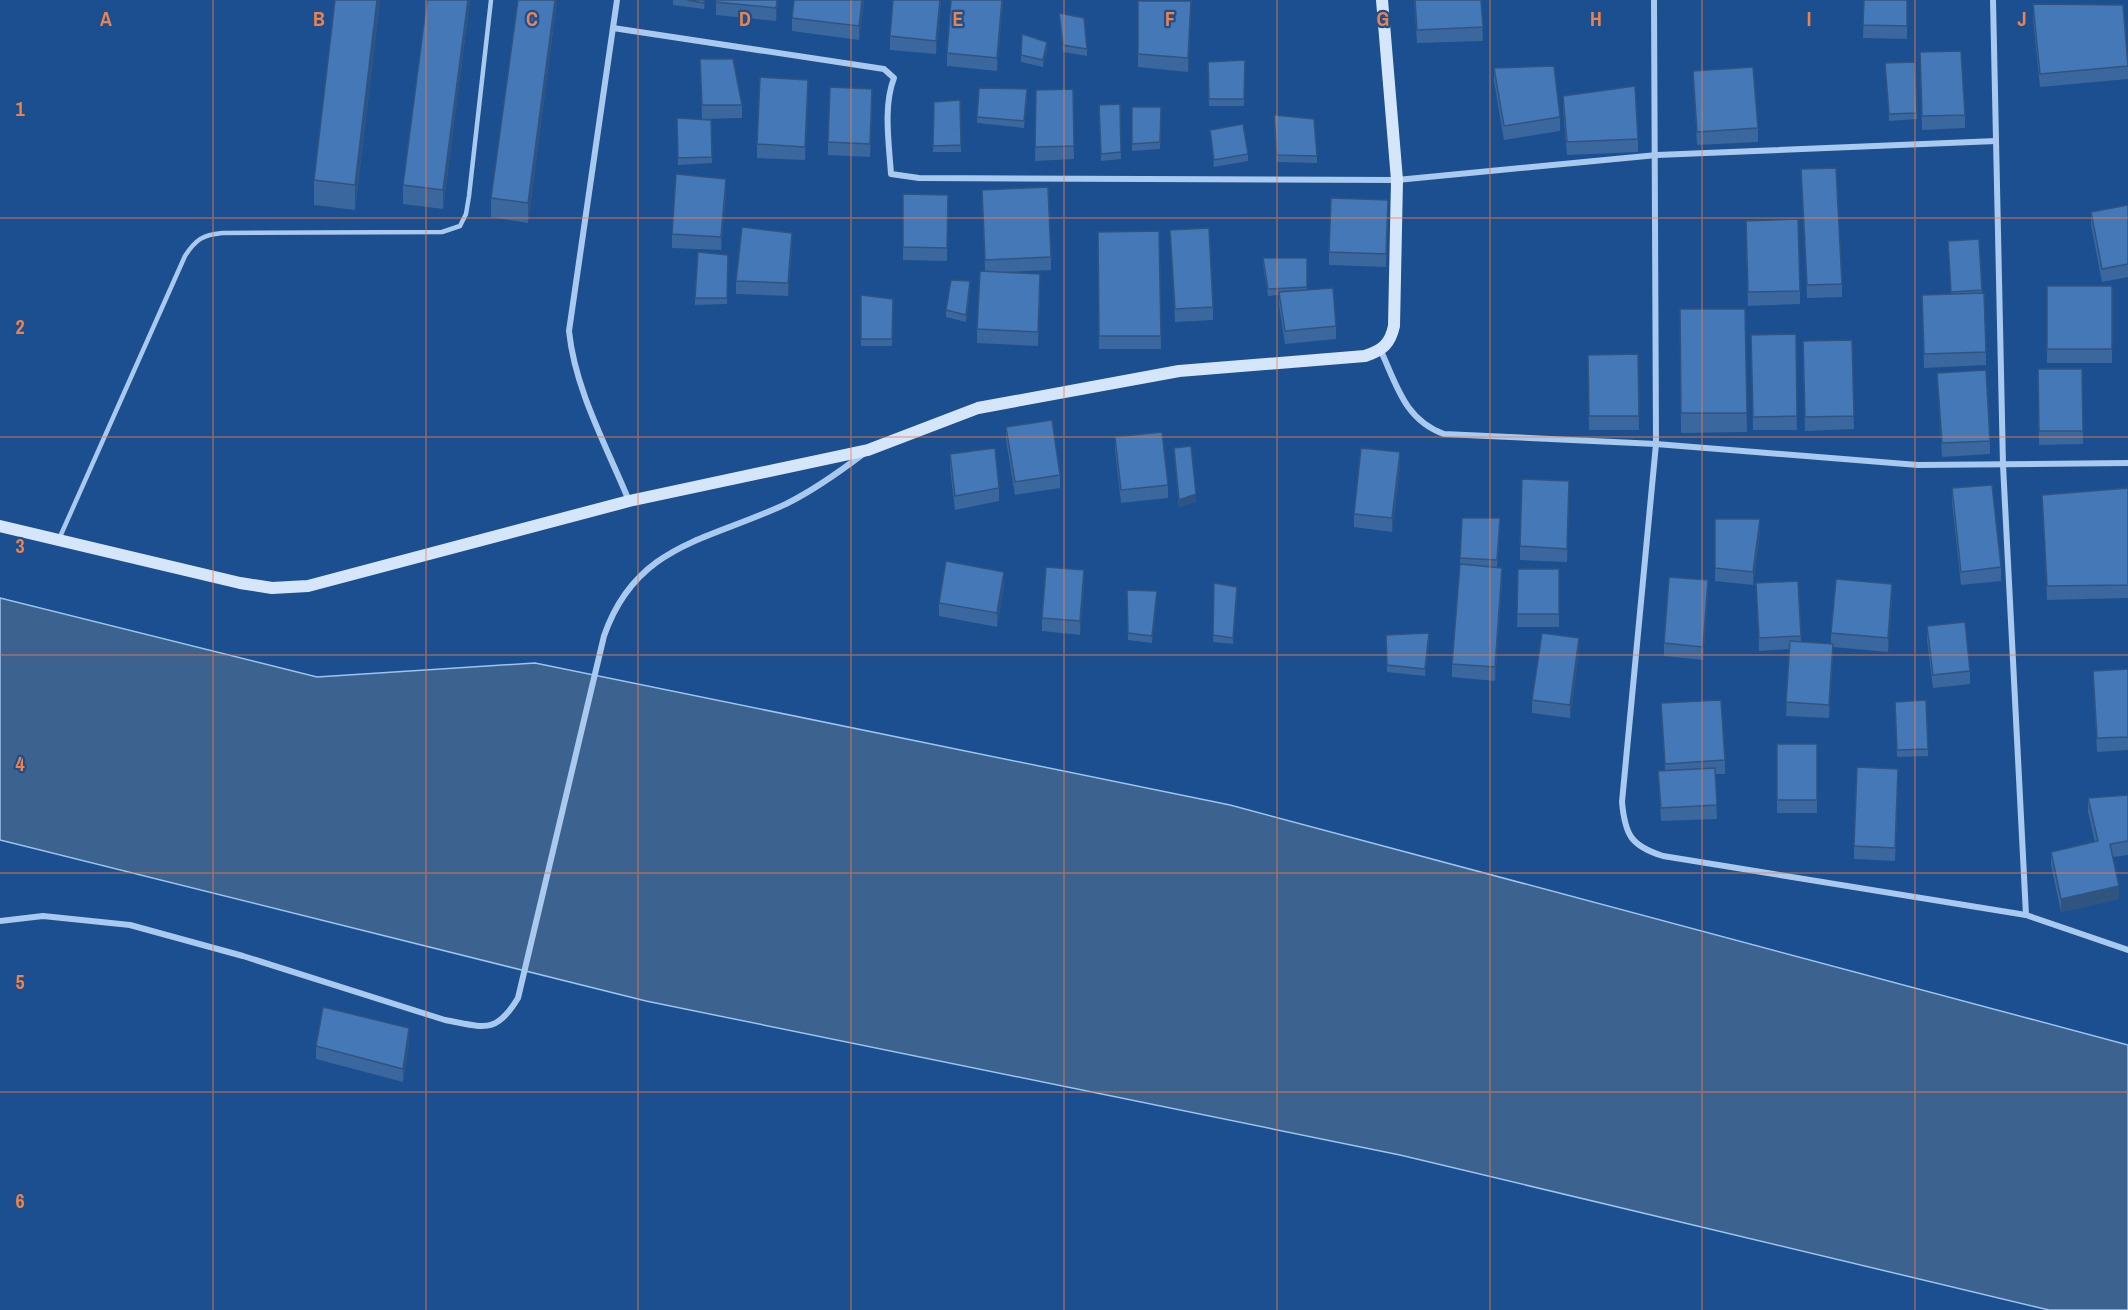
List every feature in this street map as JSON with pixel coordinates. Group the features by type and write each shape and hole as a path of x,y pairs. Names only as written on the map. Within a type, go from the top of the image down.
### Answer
{"main road":[{"path":"0,526 240,583 272,588 308,586 628,501 868,450 978,408 1179,371 1365,356 1381,351 1391,340 1394,326 1397,180 1382,0"}],"street":[{"path":"617,0 569,331 571,353 580,382 628,501"},
{"path":"1654,0 1657,155 1656,444 1622,802 1624,821 1630,837 1643,850 1663,856 2026,915 2128,950"},
{"path":"1993,0 2003,465 2026,915"},
{"path":"614,28 884,69 894,78 891,86 889,134 891,174 919,178 1397,180 1657,155 1996,141"},
{"path":"1381,351 1410,413 1428,428 1444,434 1656,444 1918,465 2128,463"},
{"path":"0,921 43,916 130,925 243,957 445,1020 480,1026 495,1025 507,1017 518,998 604,636 612,611 630,585 663,555 821,486 868,450"}],"lane":[{"path":"59,539 185,256 195,240 207,234 222,233 442,232 460,226 466,214 470,196 491,0"}],"water":[{"path":"0,598 317,677 535,663 1230,805 2128,1045 2128,1310 2049,1310 1400,1155 646,1001 0,840"}],"building":[{"path":"335,0 377,0 355,185 314,180"},
{"path":"427,0 468,0 443,190 403,185"},
{"path":"518,0 555,0 528,203 491,198"},
{"path":"687,0 704,0 704,3"},
{"path":"716,0 777,0 776,8 716,2"},
{"path":"794,0 862,0 859,26 792,18"},
{"path":"893,0 940,0 936,41 890,36"},
{"path":"951,0 1002,0 997,58 947,53"},
{"path":"1415,0 1481,0 1483,27 1417,30"},
{"path":"1864,0 1907,0 1907,26 1863,25"},
{"path":"1138,1 1191,1 1188,58 1138,54"},
{"path":"2033,4 2123,5 2128,66 2040,74"},
{"path":"1059,13 1084,18 1087,49 1063,45"},
{"path":"1022,34 1047,42 1043,60 1021,55"},
{"path":"1961,51 1965,115 1922,116 1920,52"},
{"path":"700,59 733,59 742,105 702,105"},
{"path":"1245,60 1244,99 1209,99 1208,62"},
{"path":"1915,62 1917,113 1889,114 1885,63"},
{"path":"1554,66 1560,117 1504,126 1494,68"},
{"path":"1753,67 1758,128 1697,132 1693,71"},
{"path":"760,77 808,80 805,147 757,144"},
{"path":"1635,86 1638,139 1567,142 1563,96"},
{"path":"830,87 872,89 870,144 828,142"},
{"path":"979,88 1027,89 1024,121 977,117"},
{"path":"1073,89 1074,146 1035,147 1036,90"},
{"path":"960,100 961,145 933,146 934,102"},
{"path":"1120,104 1121,152 1101,154 1099,105"},
{"path":"1132,107 1161,107 1160,142 1132,144"},
{"path":"1274,115 1314,119 1317,156 1277,155"},
{"path":"677,118 711,120 712,157 678,158"},
{"path":"1243,124 1248,154 1214,160 1210,130"},
{"path":"1836,168 1842,284 1807,285 1801,169"},
{"path":"676,174 726,179 721,237 672,234"},
{"path":"1048,187 1051,257 985,260 982,190"},
{"path":"903,194 948,195 947,248 903,247"},
{"path":"1331,198 1388,200 1386,254 1329,252"},
{"path":"2128,205 2128,264 2102,269 2091,212"},
{"path":"1798,219 1800,291 1748,292 1746,221"},
{"path":"742,227 792,233 788,283 736,281"},
{"path":"1209,228 1213,307 1175,309 1170,230"},
{"path":"1159,231 1161,336 1099,336 1098,232"},
{"path":"1979,239 1982,290 1951,292 1948,241"},
{"path":"698,252 728,255 727,298 695,298"},
{"path":"1263,258 1307,258 1307,287 1268,289"},
{"path":"980,271 1040,274 1038,332 977,329"},
{"path":"951,280 970,281 966,315 946,310"},
{"path":"2047,286 2112,286 2112,349 2047,349"},
{"path":"1333,288 1336,326 1285,331 1279,292"},
{"path":"1984,293 1986,352 1924,354 1922,295"},
{"path":"861,295 893,299 892,339 861,339"},
{"path":"1680,309 1745,309 1747,413 1681,413"},
{"path":"1796,334 1797,416 1753,417 1751,335"},
{"path":"1852,340 1854,416 1805,417 1803,341"},
{"path":"1638,354 1639,416 1589,416 1588,355"},
{"path":"2038,369 2082,369 2083,431 2039,431"},
{"path":"1986,370 1990,441 1942,443 1937,373"},
{"path":"1052,420 1060,475 1015,482 1006,427"},
{"path":"1162,432 1168,485 1121,490 1115,437"},
{"path":"1191,446 1196,494 1179,500 1174,448"},
{"path":"995,448 999,488 955,496 950,454"},
{"path":"1361,448 1400,452 1392,518 1354,514"},
{"path":"1522,479 1569,481 1567,549 1520,546"},
{"path":"1992,485 2001,567 1961,572 1952,488"},
{"path":"2128,488 2128,585 2047,586 2042,495"},
{"path":"1462,518 1500,518 1497,560 1460,558"},
{"path":"1715,519 1760,519 1753,572 1715,568"},
{"path":"946,561 1004,572 997,613 939,603"},
{"path":"1460,564 1502,568 1495,667 1452,664"},
{"path":"1046,567 1084,570 1080,621 1042,618"},
{"path":"1518,569 1559,569 1559,614 1517,614"},
{"path":"1669,577 1708,580 1703,647 1664,643"},
{"path":"1836,579 1892,584 1888,638 1831,633"},
{"path":"1798,581 1801,636 1759,638 1756,583"},
{"path":"1214,583 1237,587 1233,638 1213,635"},
{"path":"1127,590 1157,591 1152,636 1128,633"},
{"path":"1965,622 1970,671 1933,675 1927,626"},
{"path":"1429,633 1425,669 1387,665 1386,635"},
{"path":"1542,633 1579,638 1570,705 1532,700"},
{"path":"1790,641 1833,644 1829,705 1786,702"},
{"path":"2128,669 2128,737 2097,738 2093,671"},
{"path":"1721,700 1725,760 1665,764 1661,703"},
{"path":"1926,700 1928,749 1897,750 1895,702"},
{"path":"1777,744 1817,744 1817,800 1777,800"},
{"path":"1857,767 1898,769 1895,848 1854,846"},
{"path":"1715,768 1717,805 1661,808 1658,771"},
{"path":"2128,795 2128,841 2110,844 2119,886 2061,899 2051,852 2098,841 2088,798"},
{"path":"323,1007 409,1028 403,1069 316,1046"}]}
